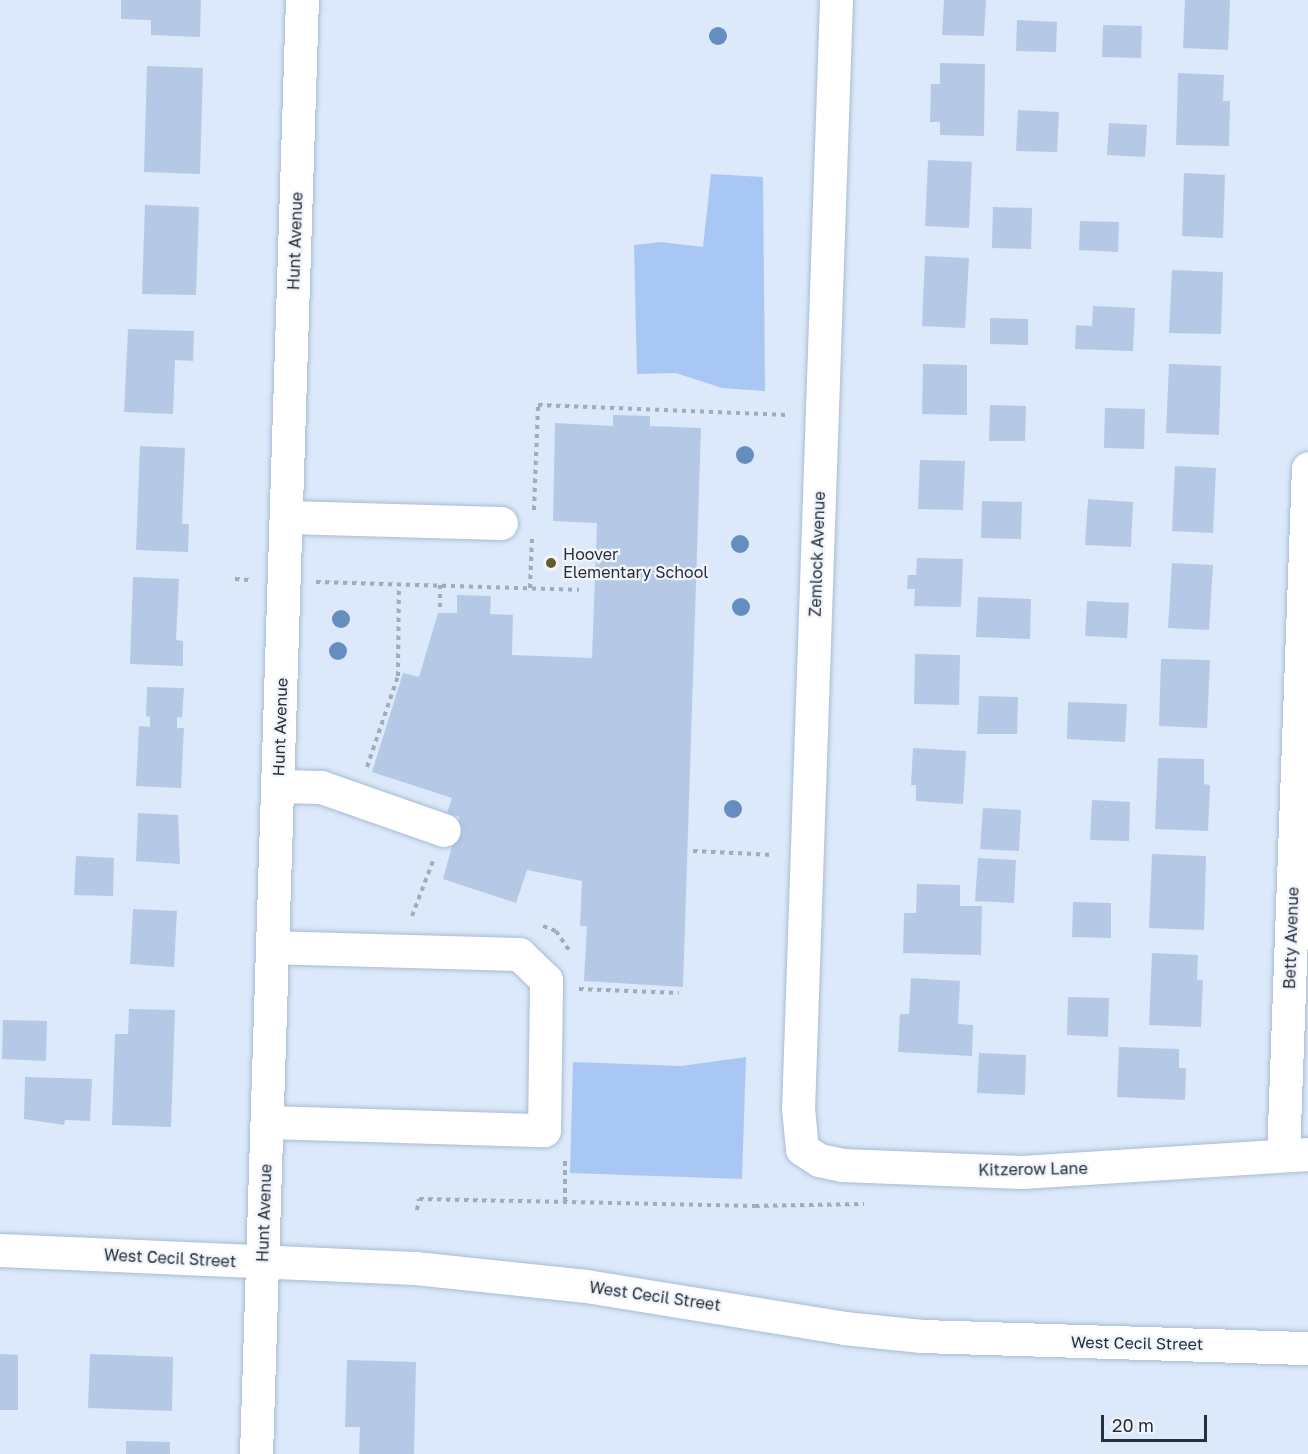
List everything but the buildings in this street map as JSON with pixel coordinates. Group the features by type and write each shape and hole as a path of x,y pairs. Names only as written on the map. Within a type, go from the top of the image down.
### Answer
{"street":[{"name":"Hunt Avenue","path":"256,1454 274,947 302,0"},
{"name":"Zemlock Avenue","path":"798,1108 836,0"},
{"name":"Betty Avenue","path":"1296,1155 1308,468"},
{"path":"286,517 501,523"},
{"path":"278,786 321,787 444,830"},
{"path":"268,1122 544,1130 546,980 519,954 274,947"},
{"name":"Kitzerow Lane","path":"798,1108 802,1149 819,1160 842,1165 1022,1172 1296,1155"},
{"name":"West Cecil Street","path":"0,1250 415,1268 586,1286 844,1328 922,1336 1308,1347"}],"path":[{"path":"533,519 538,405 822,417"},
{"path":"530,588 533,531"},
{"path":"235,579 579,590"},
{"path":"363,778 398,676 399,584"},
{"path":"440,585 440,608"},
{"path":"422,922 410,922 444,830"},
{"path":"693,851 807,856"},
{"path":"537,924 556,931 566,942 570,962"},
{"path":"569,989 679,993"},
{"path":"564,1202 566,1155"}],"shaded area":[{"path":"711,174 763,177 765,391 722,388 676,373 637,374 634,245 661,242 703,247"},
{"path":"746,1057 742,1179 570,1173 573,1062 681,1066"}],"place":[{"name":"Hoover Elementary School","path":"551,563"}]}
